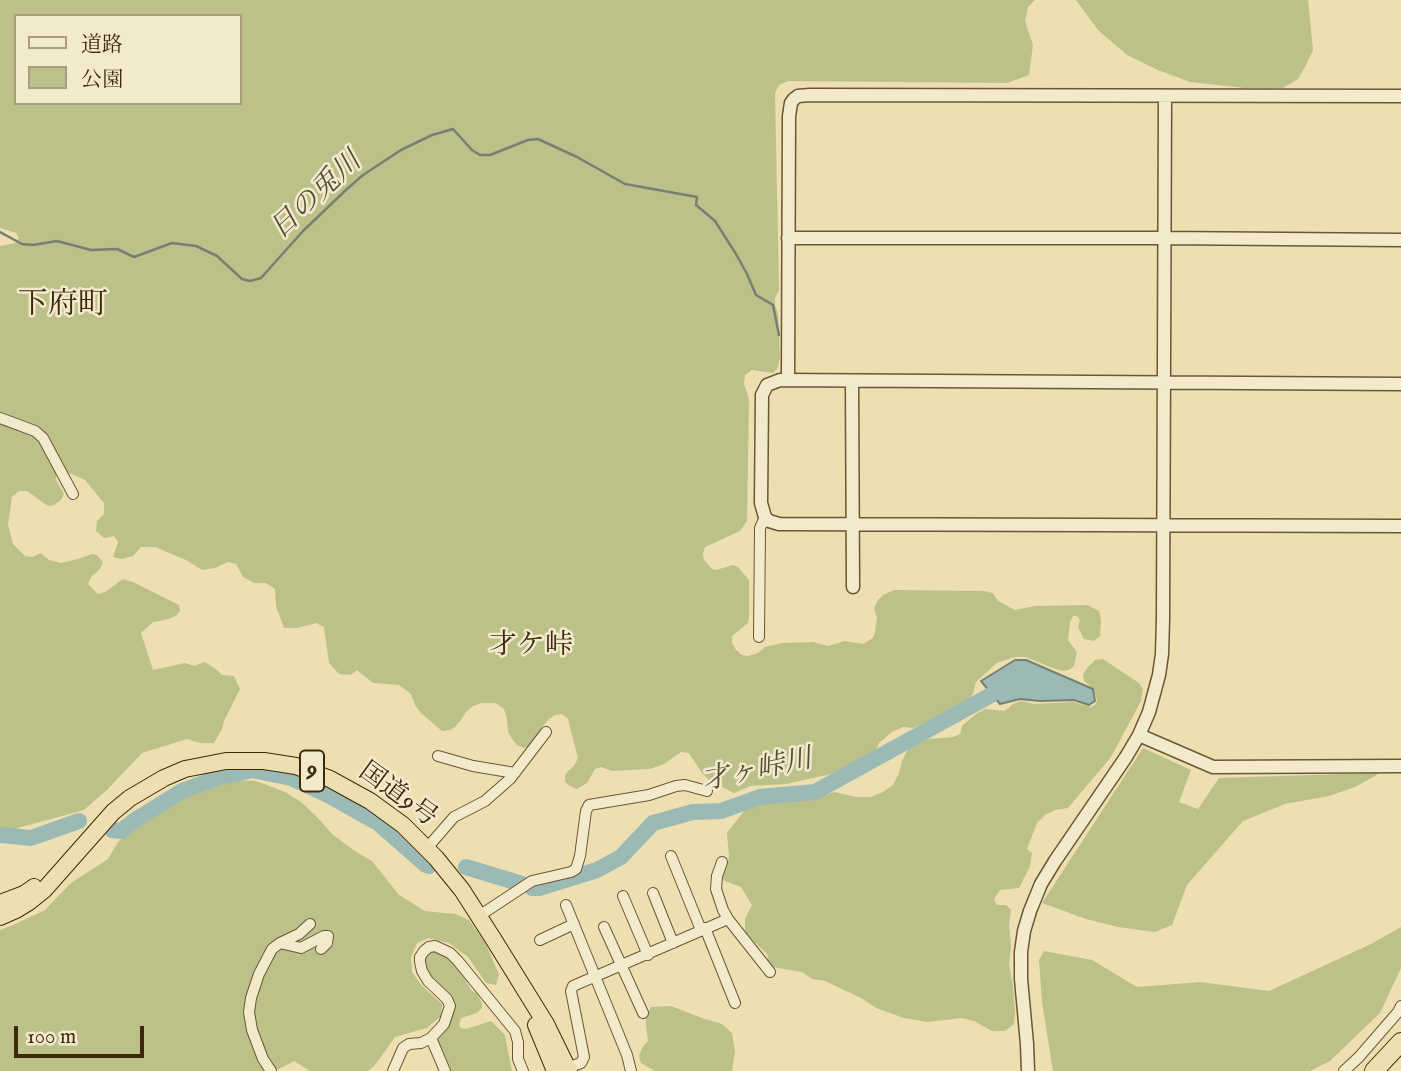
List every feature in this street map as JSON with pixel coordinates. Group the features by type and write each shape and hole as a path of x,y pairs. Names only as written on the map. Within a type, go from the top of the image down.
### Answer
{"highway":[{"name":"国道9号","path":"0,917 16,911 44,890 113,812 150,786 185,769 206,764 237,760 296,766 330,779 370,801 403,825 427,848 453,878 546,1024 562,1070"},
{"name":"国道9号","path":"0,903 24,894 70,861"},
{"path":"1374,1071 1401,1042"},
{"path":"1391,1071 1401,1060"}],"street":[{"path":"788,380 789,116 791,103 798,96 1401,96"},
{"path":"1028,1071 1021,952 1030,911 1055,860 1139,735 1156,691 1163,654 1165,96"},
{"path":"788,238 1401,240"},
{"path":"1401,384 780,380 767,384 762,395 761,503 765,517 779,524 1401,526"},
{"path":"852,381 852,587"},
{"path":"0,418 35,431 43,438 73,494"},
{"path":"759,636 760,528 765,517"},
{"path":"427,848 454,817 485,802 496,792 515,773 546,732"},
{"path":"1139,735 1213,767 1401,766"},
{"path":"438,756 473,766 515,773"},
{"path":"478,916 532,881 576,869 589,805 649,795 676,786 685,785 707,791"},
{"path":"671,856 735,1003"},
{"path":"722,862 717,876 719,900 728,919 771,971"},
{"path":"653,893 673,943"},
{"path":"623,896 648,955"},
{"path":"566,905 627,1055 631,1071"},
{"path":"562,1070 580,1063 584,1057 571,991 573,986 728,919"},
{"path":"271,1071 251,1030 249,1007 253,990 268,955 280,943 299,934 310,924"},
{"path":"540,940 574,924"},
{"path":"604,927 643,1013"},
{"path":"280,943 301,948 328,936 327,943 321,949"},
{"path":"393,1071 403,1048 431,1038 444,1024 450,1006 447,999 428,981 422,971 420,957 429,947 435,946 450,953 458,961 515,1031 518,1059 523,1071"},
{"path":"1344,1071 1401,1006"},
{"path":"431,1038 444,1071"}],"green space":[{"path":"0,0 1035,0 1028,7 1025,21 1033,45 1029,75 1007,83 788,81 779,85 775,93 779,290 775,305 778,313 780,358 773,373 752,370 745,375 744,384 749,399 747,521 740,531 705,547 703,554 704,560 712,569 733,565 749,580 748,623 732,636 732,643 742,655 758,653 765,647 782,643 813,642 828,646 845,641 863,644 873,638 877,618 874,608 878,600 894,590 984,591 993,593 998,601 1015,610 1035,606 1087,605 1099,611 1100,636 1094,641 1084,639 1078,627 1080,620 1073,616 1068,640 1077,652 1074,666 1069,670 1062,671 1026,657 1015,657 997,663 976,682 973,694 964,706 913,728 903,727 892,732 879,743 875,753 836,773 786,784 750,786 734,793 709,780 689,753 681,752 664,764 650,769 595,769 587,783 577,789 565,782 565,776 578,758 568,719 562,714 548,720 531,746 524,748 512,739 504,709 495,703 473,706 455,727 442,731 421,713 411,694 399,685 373,683 357,670 351,675 339,674 329,663 324,627 316,623 284,628 276,606 275,589 266,583 254,583 243,577 236,564 228,562 202,570 155,547 141,547 133,556 122,559 113,557 118,542 114,536 104,538 96,531 97,521 104,514 104,503 85,480 65,471 56,475 64,494 54,505 48,506 27,491 19,491 12,497 8,525 13,544 25,556 32,557 41,553 49,560 61,563 97,555 103,562 88,584 98,594 123,579 179,605 180,611 176,616 153,622 141,633 153,670 185,663 194,666 205,662 222,675 234,676 240,689 214,743 187,739 142,753 84,810 14,829 0,828 0,246 15,243 19,238 16,233 0,228"},
{"path":"1076,0 1308,0 1313,50 1298,79 1283,88 1244,88 1190,82 1127,55 1098,30"},
{"path":"1103,659 1139,683 1143,689 1141,701 1111,757 1068,808 1055,810 1037,823 1027,849 1032,853 1030,866 1019,888 1000,890 994,899 997,905 1006,905 1011,910 1009,964 1013,986 1014,1024 1005,1031 992,1031 962,1018 927,1022 904,1018 876,1008 825,981 812,979 802,972 772,967 767,962 768,955 745,933 745,919 752,905 741,887 720,877 729,857 727,833 744,811 769,798 815,798 834,792 870,797 883,792 893,785 909,747 916,740 960,734 962,726 985,709 1005,711 1021,701 1034,704 1073,702 1091,707 1097,700 1094,689 1084,681 1083,674 1095,660"},
{"path":"1143,748 1191,770 1179,802 1198,809 1219,778 1380,773 1355,787 1329,796 1285,804 1243,821 1187,885 1172,925 1155,932 1086,919 1042,903"},
{"path":"236,780 256,781 285,792 301,802 333,835 372,861 399,895 425,911 455,914 469,920 486,944 499,975 496,985 486,983 468,957 449,943 428,938 417,943 411,958 412,972 422,986 442,1004 441,1016 427,1028 395,1037 368,1071 310,1071 294,1061 275,1071 0,1071 0,930 45,910 71,883 108,859 118,842 137,825 180,797"},
{"path":"1401,927 1401,968 1380,1013 1330,1061 1310,1071 1053,1071 1042,1002 1039,960 1044,951 1092,960 1137,987 1200,982 1269,991 1371,944"},
{"path":"437,949 448,956 482,1003 482,1008 477,1013 461,1018 459,1025 466,1029 491,1021 505,1035 512,1071 448,1071 437,1039 453,1009 423,967 424,958 429,951"},
{"path":"671,1006 722,1024 732,1033 735,1051 732,1071 655,1071 641,1063 639,1056 648,1041 646,1016 651,1007"}],"water":[{"path":"1015,660 1026,660 1093,689 1095,701 1089,705 1074,700 1020,699 1000,704 981,681"}],"waterway":[{"name":"日の兎川","path":"0,232 22,244 57,241 91,250 117,249 134,257 172,243 196,246 217,256 242,279 250,281 261,278 303,231 363,175 401,150 432,135 453,129 480,155 490,155 528,140 538,139 625,184 697,197 696,205 715,221 736,254 756,295 773,305 779,335"},
{"name":"才ヶ峠川","path":"532,888 597,870 621,857 653,823 693,812 721,811 760,797 815,792 991,695"},
{"name":"才ヶ峠川","path":"112,830 121,831 182,791 220,777 252,770 291,778 328,795 378,823 429,866"},
{"name":"才ヶ峠川","path":"0,835 31,838 79,821"},
{"name":"才ヶ峠川","path":"466,867 522,884"}],"district":[{"name":"下府町","path":"63,307"},
{"name":"才ケ峠","path":"531,647"}]}
